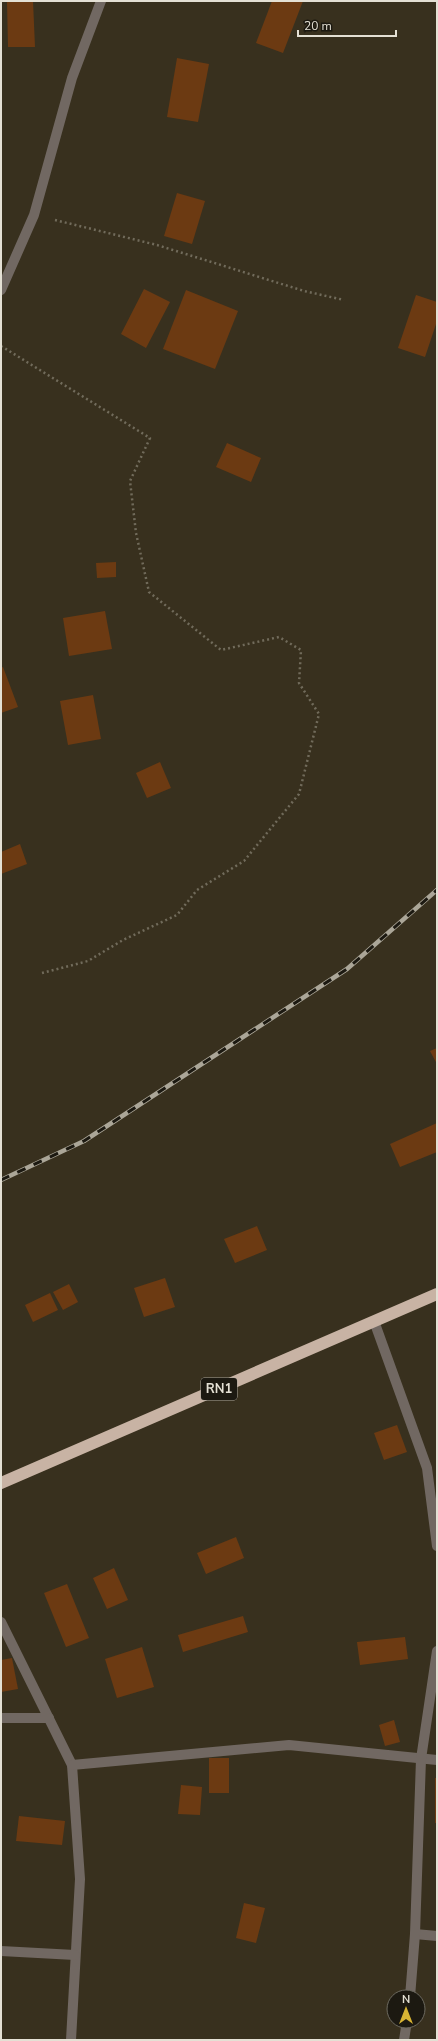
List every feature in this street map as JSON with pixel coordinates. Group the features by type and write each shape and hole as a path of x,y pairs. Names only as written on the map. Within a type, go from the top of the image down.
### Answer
{"highway":[{"name":"RN1","path":"1,1483 437,1294"}],"street":[{"path":"1,290 34,215 72,78 101,1"},
{"path":"374,1321 426,1468 437,1546"},
{"path":"1,1622 72,1765 80,1879 71,2040"},
{"path":"411,1989 415,1934 421,1759 437,1650"},
{"path":"1,1718 49,1718"},
{"path":"72,1765 289,1745 437,1760"},
{"path":"415,1934 437,1936"},
{"path":"1,1952 75,1955"},
{"path":"404,2040 406,2029"}],"path":[{"path":"34,215 157,245 304,291 344,300"},
{"path":"1,346 150,438 130,481 136,533 149,592 221,650 279,637 301,650 299,683 319,714 299,794 244,861 197,890 177,915 123,940 88,961 42,973"}],"building":[{"path":"7,1 33,1 35,47 8,47"},
{"path":"272,1 303,1 283,53 256,43"},
{"path":"177,58 209,64 198,122 167,117"},
{"path":"177,193 205,201 192,244 164,236"},
{"path":"144,289 170,302 146,348 121,334"},
{"path":"186,290 238,311 215,369 163,349"},
{"path":"416,295 437,302 437,321 425,357 398,348"},
{"path":"227,443 261,458 251,482 216,467"},
{"path":"116,562 116,577 97,578 96,563"},
{"path":"105,611 112,649 69,656 63,618"},
{"path":"3,667 18,707 1,713 1,668"},
{"path":"93,695 101,739 68,745 60,701"},
{"path":"160,762 171,788 147,798 136,773"},
{"path":"20,844 27,864 1,874 1,852"},
{"path":"437,1048 437,1064 430,1051"},
{"path":"437,1123 437,1152 400,1167 390,1144"},
{"path":"257,1226 267,1250 235,1263 224,1239"},
{"path":"165,1278 175,1307 144,1317 134,1288"},
{"path":"69,1284 78,1302 63,1310 53,1292"},
{"path":"50,1293 58,1310 33,1322 25,1305"},
{"path":"397,1425 407,1452 384,1460 374,1433"},
{"path":"236,1537 244,1558 206,1574 197,1553"},
{"path":"114,1568 128,1600 107,1609 93,1578"},
{"path":"67,1584 89,1638 66,1647 44,1593"},
{"path":"243,1616 248,1632 183,1652 178,1635"},
{"path":"405,1637 408,1659 360,1665 357,1642"},
{"path":"142,1647 154,1687 117,1698 105,1659"},
{"path":"12,1658 18,1689 1,1692 1,1660"},
{"path":"394,1720 400,1742 385,1746 379,1725"},
{"path":"209,1758 229,1758 229,1793 209,1793"},
{"path":"435,1778 437,1778 437,1823 435,1823"},
{"path":"181,1785 202,1787 200,1815 178,1814"},
{"path":"19,1816 65,1821 62,1845 16,1841"},
{"path":"244,1903 265,1908 256,1943 236,1938"}],"railway":[{"path":"1,1180 84,1141 347,969 437,890"}]}
